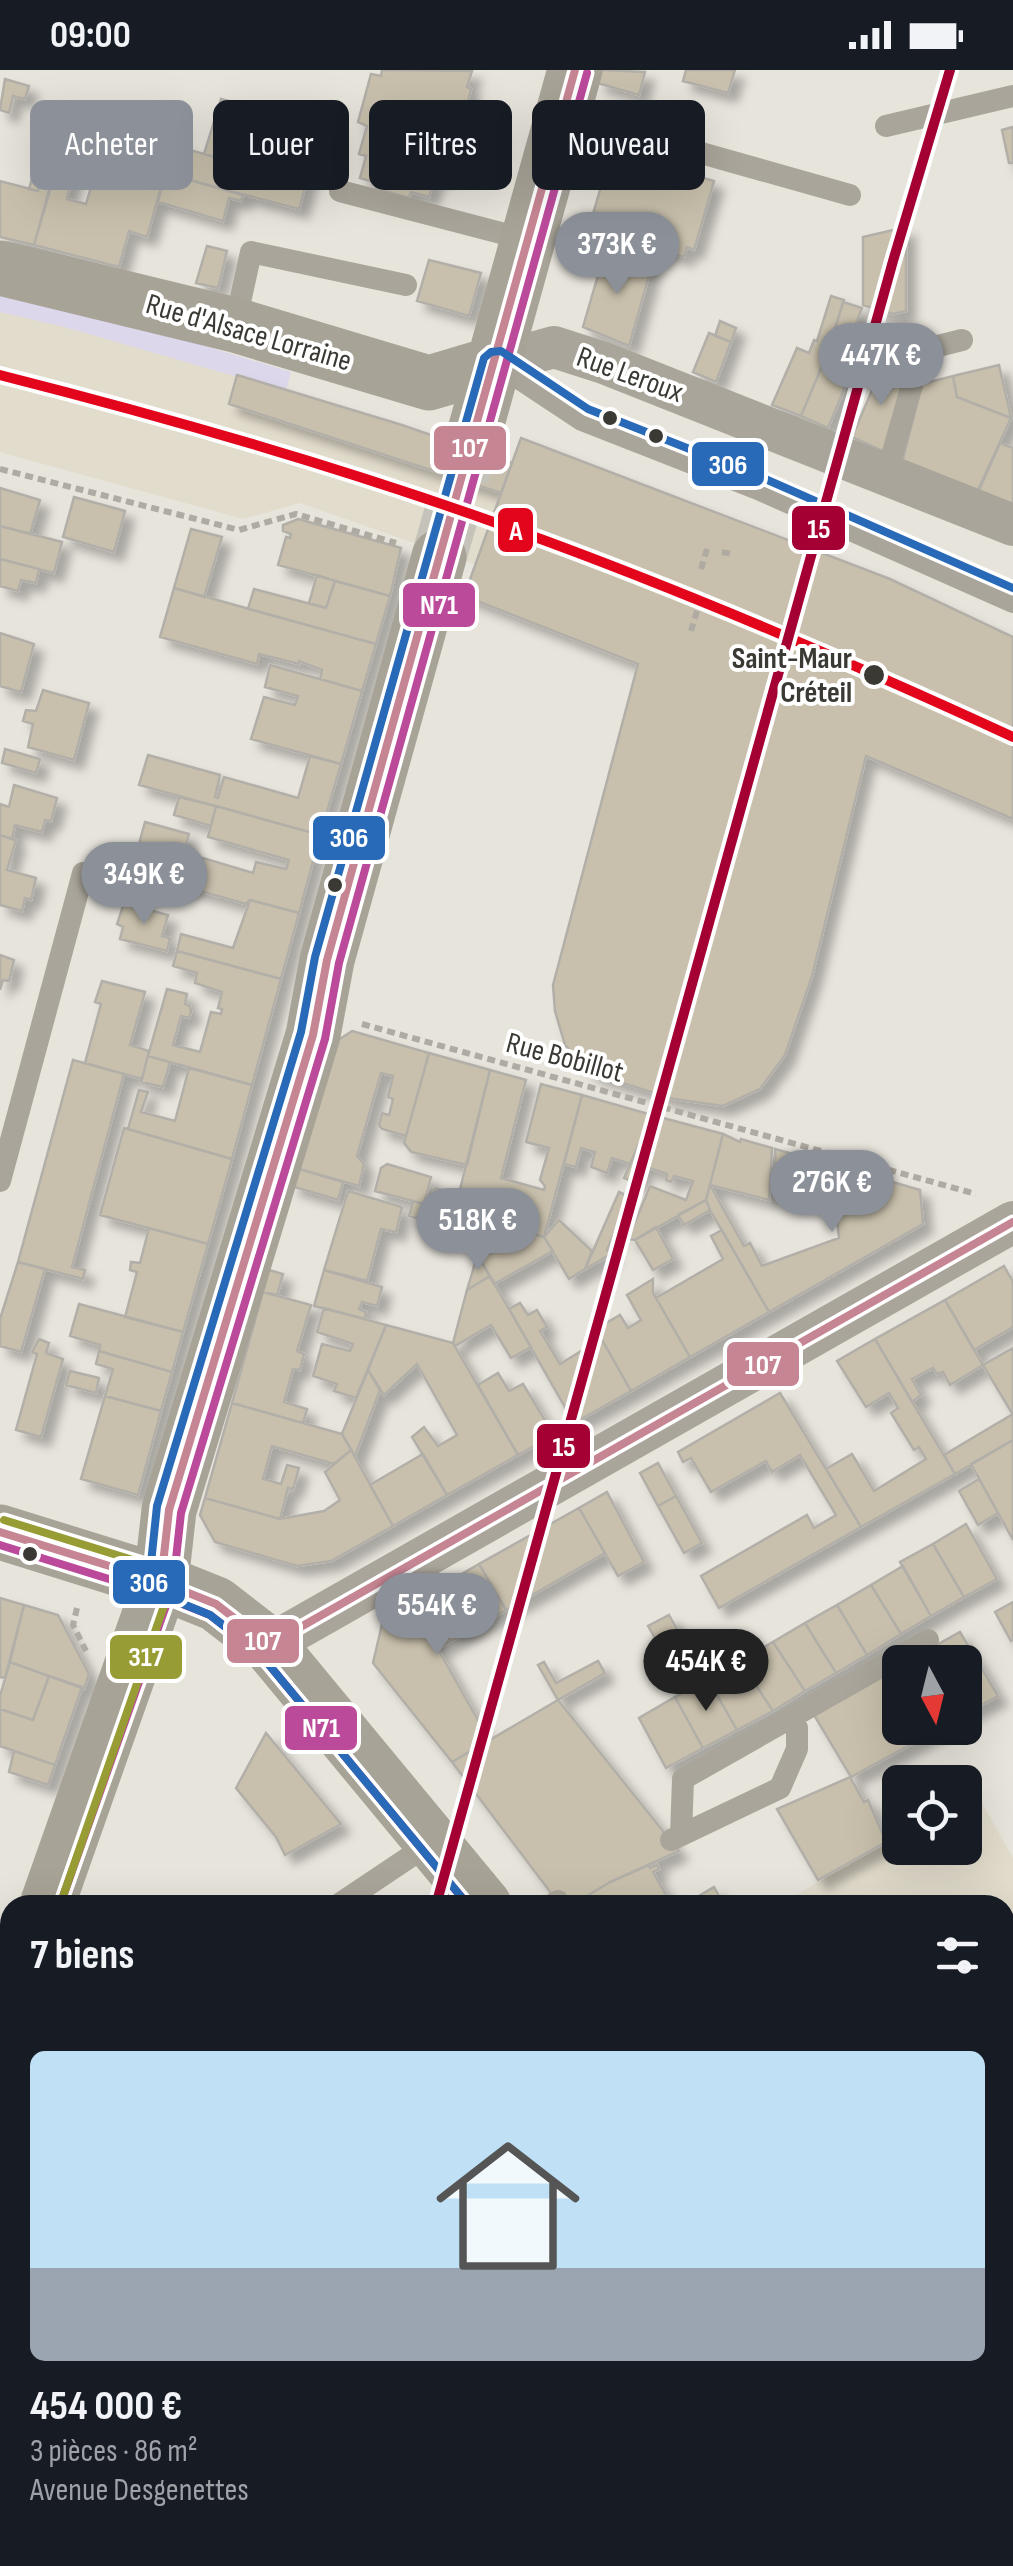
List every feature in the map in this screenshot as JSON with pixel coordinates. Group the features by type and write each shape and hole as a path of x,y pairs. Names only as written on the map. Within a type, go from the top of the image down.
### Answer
{"street":[{"path":"470,449 570,92"},
{"name":"Rue d'Alsace Lorraine","path":"0,268 235,325 429,384 496,363"},
{"name":"Rue Leroux","path":"496,363 554,347 618,368 1013,524"},
{"path":"51,1895 161,1582 168,1510 313,1035 327,960 426,552"},
{"path":"269,1645 998,1209"},
{"path":"0,1532 161,1582 216,1604 269,1645 476,1895"}],"lane":[{"path":"570,92 850,195"},
{"path":"886,126 1013,96"},
{"path":"340,190 528,240"},
{"path":"235,325 251,252 406,285"},
{"path":"887,473 922,350 962,340"},
{"name":"Rue Leroux","path":"496,363 582,420 758,489 1013,602"},
{"path":"0,1181 83,874"},
{"path":"798,1728 797,1749 780,1788 676,1838 683,1780 928,1640"},
{"path":"353,1895 432,1842"}],"path":[{"path":"0,469 239,530 296,514 426,552"},
{"path":"701,569 707,549"},
{"path":"722,552 732,554"},
{"path":"691,631 697,612"},
{"name":"Rue Bobillot","path":"355,1022 998,1209"},
{"path":"88,1603 74,1610 73,1625 91,1660"}],"shaded area":[{"path":"0,293 291,372 286,390 511,463 521,438 890,579 943,751 474,564 300,503 243,519 0,452"},
{"path":"0,293 132,324 291,372 286,391 0,312"},
{"path":"982,1803 1013,1858 1013,1895 795,1895 882,1845 882,1865 982,1865"}],"building":[{"path":"382,70 472,71 467,87 471,89 468,100 369,100 369,181 360,178 366,156 359,154 367,126 358,122 371,74 381,76"},
{"path":"601,70 645,72 639,95 597,83"},
{"path":"686,70 735,70 728,93 683,81"},
{"path":"5,79 29,86 25,99 13,96 9,113 0,110"},
{"path":"213,125 213,157 204,154"},
{"path":"1013,127 1013,163 1009,163 1002,130"},
{"path":"193,151 213,156 213,186 193,181"},
{"path":"705,178 714,181 694,250 687,247 684,257 594,232 597,223 591,221 600,190 705,190"},
{"path":"0,181 49,190 34,245 0,237"},
{"path":"193,181 213,187 213,190 243,195 241,201 229,198 223,221 158,202 161,190 193,190"},
{"path":"50,190 69,190 67,199 86,204 90,190 160,190 147,237 129,231 119,267 34,245"},
{"path":"226,190 304,190 299,209"},
{"path":"383,190 431,190 429,197 411,192 409,198"},
{"path":"906,227 906,311 893,314 863,305 863,237"},
{"path":"207,246 227,251 218,288 196,283"},
{"path":"605,251 652,265 629,346 583,327"},
{"path":"429,260 481,273 469,316 417,301"},
{"path":"831,296 844,300 801,416 772,405 797,348 809,353 814,340 817,341"},
{"path":"843,302 862,308 845,352 857,358 828,428 801,416"},
{"path":"720,321 736,328 731,342 715,336"},
{"path":"709,333 731,342 716,382 693,372"},
{"path":"884,362 906,368 885,452 852,437"},
{"path":"999,365 1011,418 957,397 953,376"},
{"path":"237,375 512,463 501,493 229,404"},
{"path":"953,376 957,397 1011,418 978,490 902,463 922,384"},
{"name":"Saint-Maur Créteil","path":"521,438 890,579 1013,637 1013,819 866,756 812,976 785,1055 760,1089 723,1106 674,1099 593,1074 565,1045 555,1011 553,985 638,664 464,596"},
{"path":"1000,443 1013,448 1013,512 976,497"},
{"path":"0,488 40,500 30,534 0,526"},
{"path":"74,497 125,511 114,552 63,537"},
{"path":"298,519 401,548 390,596 278,565 286,537 291,534 283,531 283,525"},
{"path":"0,526 62,542 54,573 0,559"},
{"path":"191,529 222,537 204,597 174,588"},
{"path":"0,559 39,569 36,583 21,580 18,591 0,586"},
{"path":"317,575 335,581 326,608 309,603"},
{"path":"335,581 390,596 376,644 248,609 254,589 326,608"},
{"path":"174,588 376,644 362,691 320,679 322,670 299,661 259,654 257,664 160,637"},
{"path":"0,633 34,644 21,692 0,686"},
{"path":"270,665 362,691 341,764 251,739 264,697 295,705 298,696 265,687"},
{"path":"43,690 89,703 74,760 28,747 33,724 23,721 26,710 36,711"},
{"path":"5,749 40,759 36,773 2,763"},
{"path":"148,755 220,775 215,797 218,798 224,777 298,798 310,756 341,764 320,835 139,785"},
{"path":"14,785 57,798 51,821 45,820 42,832 15,825 12,839 0,835 0,804 9,807"},
{"path":"179,797 216,806 211,826 174,815"},
{"path":"216,806 320,835 299,913 193,889 203,858 253,873 256,862 286,869 289,860 208,837"},
{"path":"145,822 189,834 180,868 198,873 193,889 137,874 145,847 139,844"},
{"path":"0,835 16,840 7,870 36,878 31,900 25,898 22,911 0,905"},
{"path":"250,900 299,913 281,979 177,951 181,934 233,948"},
{"path":"124,903 168,915 162,936 170,938 167,951 120,939 123,927 117,924"},
{"path":"177,951 281,979 252,1085 148,1056 167,989 187,994 185,1004 191,1012 189,1018 181,1016 173,1045 200,1052 211,1012 221,1014 222,1009 218,1008 222,992 195,983 197,973 173,966"},
{"path":"0,955 14,960 9,981 3,980 0,990"},
{"path":"102,981 145,992 130,1045 149,1051 142,1079 85,1063 101,1004 95,1002"},
{"path":"352,1031 429,1053 406,1136 379,1125 382,1113 389,1115 393,1099 388,1097 393,1076 381,1073 357,1156 364,1164 359,1186 296,1168 329,1046"},
{"path":"429,1053 490,1070 467,1165 411,1152 404,1143"},
{"path":"148,1056 170,1062 163,1087 141,1082"},
{"path":"73,1060 124,1074 72,1267 85,1270 83,1279 18,1262"},
{"path":"189,1068 252,1085 232,1159 128,1129 139,1090 148,1092 141,1112 175,1121"},
{"path":"490,1070 526,1080 501,1178 544,1190 540,1180 549,1148 526,1142 541,1084 582,1095 544,1237 454,1213"},
{"path":"582,1095 652,1115 630,1164 612,1158 607,1173 591,1167 595,1152 581,1148 576,1167 564,1164"},
{"path":"652,1115 723,1134 706,1200 635,1240 628,1239 650,1186 686,1200 693,1181 674,1176 671,1182 666,1180 667,1174 644,1166 638,1184 624,1178"},
{"path":"124,1128 232,1159 208,1244 100,1215"},
{"path":"723,1134 740,1142 741,1139 772,1148 769,1200 710,1185"},
{"path":"775,1149 811,1159 815,1191 776,1181"},
{"path":"387,1164 431,1177 424,1204 375,1191 381,1168"},
{"path":"831,1164 920,1190 923,1224 769,1312 710,1210 706,1200 710,1185 744,1246 750,1243 762,1266 839,1238"},
{"path":"296,1168 343,1182 338,1200 291,1186"},
{"path":"435,1188 459,1195 454,1213 430,1206"},
{"path":"348,1191 402,1207 396,1232 381,1229 367,1281 324,1270"},
{"path":"619,1192 630,1197 607,1250 611,1254 585,1269"},
{"path":"706,1200 710,1210 684,1225 678,1215"},
{"path":"413,1201 454,1213 450,1229 409,1216"},
{"path":"559,1220 592,1251 585,1269 569,1279 544,1237"},
{"path":"486,1221 544,1237 553,1251 494,1284 477,1254"},
{"path":"656,1227 673,1259 653,1270 635,1240"},
{"path":"149,1228 208,1244 183,1332 125,1317 137,1272 130,1270 131,1262 140,1263"},
{"path":"722,1230 769,1312 690,1357 656,1298 723,1259 711,1236"},
{"path":"477,1254 490,1276 467,1290 473,1270"},
{"path":"18,1262 45,1269 21,1352 0,1346 0,1319"},
{"path":"1004,1266 1013,1282 1013,1327 974,1350 945,1300"},
{"path":"269,1270 283,1274 277,1295 263,1292"},
{"path":"324,1270 382,1287 377,1306 362,1302 359,1309 366,1312 365,1319 314,1306"},
{"path":"490,1276 531,1347 511,1358 491,1325 455,1346 453,1343 467,1290"},
{"path":"653,1279 653,1293 690,1357 631,1391 596,1329 620,1315 628,1328 641,1320 627,1295"},
{"path":"263,1292 311,1305 297,1351 304,1354 300,1370 293,1369 284,1402 307,1409 303,1423 232,1403"},
{"path":"945,1300 983,1365 950,1385 943,1372 937,1374 933,1368 912,1379 921,1395 912,1402 875,1339"},
{"path":"520,1303 528,1315 537,1310 547,1327 540,1331 560,1364 594,1343 591,1337 598,1333 631,1391 574,1423 509,1309"},
{"path":"79,1304 183,1332 172,1372 99,1351 100,1345 70,1336"},
{"path":"324,1308 386,1325 356,1398 334,1391 337,1384 313,1376 322,1344 350,1351 353,1344 317,1332"},
{"path":"386,1325 453,1343 518,1455 447,1495 412,1437 424,1427 438,1446 457,1435 417,1364 384,1395 368,1370"},
{"path":"39,1339 49,1343 46,1353 63,1359 41,1437 16,1430 37,1354 32,1352"},
{"path":"875,1339 955,1474 861,1527 826,1469 852,1454 874,1491 926,1459 919,1447 914,1450 891,1413 898,1408 889,1393 866,1407 837,1361"},
{"path":"1013,1348 1013,1415 983,1365"},
{"path":"99,1351 172,1372 161,1411 105,1396 113,1369 96,1364"},
{"path":"368,1370 380,1390 355,1456 342,1434"},
{"path":"70,1371 99,1378 96,1393 66,1385"},
{"path":"498,1373 509,1391 523,1384 554,1435 518,1455 478,1385"},
{"path":"780,1393 861,1527 719,1608 701,1576 807,1515 814,1528 836,1515 800,1455 772,1472 766,1461 711,1492 691,1458 683,1462 678,1452"},
{"path":"105,1396 161,1411 138,1495 81,1479"},
{"path":"232,1403 342,1434 351,1450 334,1464 272,1446 263,1479 281,1484 287,1465 299,1468 293,1489 288,1488 280,1519 205,1498"},
{"path":"1013,1414 1013,1440 955,1474 944,1455"},
{"path":"1013,1440 1013,1540 971,1464"},
{"path":"351,1450 393,1526 331,1561 297,1566 215,1542 200,1515 205,1498 280,1519 324,1511 340,1500 325,1472"},
{"path":"423,1454 447,1495 393,1526 370,1485"},
{"path":"658,1463 676,1496 658,1506 640,1473"},
{"path":"979,1479 998,1513 978,1525 959,1491"},
{"path":"607,1492 644,1562 618,1576 579,1508"},
{"path":"676,1496 702,1543 684,1553 658,1506"},
{"path":"579,1508 605,1553 506,1610 479,1564"},
{"path":"966,1524 997,1579 964,1597 933,1544"},
{"path":"933,1544 964,1597 931,1616 900,1562"},
{"path":"479,1564 506,1610 438,1649 489,1740 452,1762 373,1663 383,1620"},
{"path":"903,1566 931,1616 901,1634 871,1585"},
{"path":"871,1585 901,1634 867,1655 837,1605"},
{"path":"0,1598 24,1605 5,1678 0,1677"},
{"path":"1013,1602 1013,1640 1011,1641 995,1612"},
{"path":"24,1605 58,1615 89,1674 84,1689 10,1662"},
{"path":"837,1605 867,1655 836,1673 805,1623"},
{"path":"669,1615 678,1631 658,1643 648,1626"},
{"path":"805,1623 836,1673 805,1691 773,1642"},
{"path":"960,1632 968,1645 937,1645"},
{"path":"773,1642 805,1691 773,1711 740,1661"},
{"path":"598,1661 605,1673 558,1700 538,1665 544,1662 556,1683"},
{"path":"740,1661 773,1711 737,1730 708,1679"},
{"path":"10,1662 49,1676 33,1720 0,1709"},
{"path":"982,1669 998,1696 982,1705"},
{"path":"49,1676 82,1687 55,1765 0,1746 0,1709 33,1720"},
{"path":"882,1676 882,1745 910,1745 851,1777 814,1715"},
{"path":"708,1679 737,1730 703,1748 675,1697"},
{"path":"675,1697 703,1748 666,1768 639,1718"},
{"path":"558,1700 679,1851 589,1895 552,1895 452,1762"},
{"path":"266,1733 341,1824 285,1855 276,1837 236,1788"},
{"path":"14,1751 55,1765 48,1785 9,1772"},
{"path":"850,1777 864,1802 868,1800 882,1833 882,1844 818,1880 777,1809"},
{"path":"657,1865 659,1869 653,1872 666,1895 589,1895 610,1882"},
{"path":"714,1887 718,1895 700,1895"}],"tunnel":[{"path":"439,557 470,449"}],"transit line":[{"name":"107","path":"161,1582 169,1510 313,1035 327,960 575,70"},
{"name":"15","path":"439,1895 893,261 950,70"},
{"name":"N71","path":"64,1895 173,1586 181,1513 325,1039 339,963 587,73"},
{"name":"306","path":"460,1895 260,1654 210,1615 154,1592 149,1582 157,1506 301,1032 315,957 484,358 501,351 588,409 763,478 1013,588"},
{"name":"A","path":"0,375 260,446 516,530 767,628 1013,737"},
{"name":"107","path":"0,1532 161,1582 216,1604 269,1645 1013,1222"},
{"name":"317","path":"4,1520 165,1570 173,1580 63,1895"},
{"name":"N71","path":"0,1545 157,1594 210,1615 260,1654 460,1895"}],"place":[{"name":"Saint-Maur Créteil","path":"874,675"}]}
